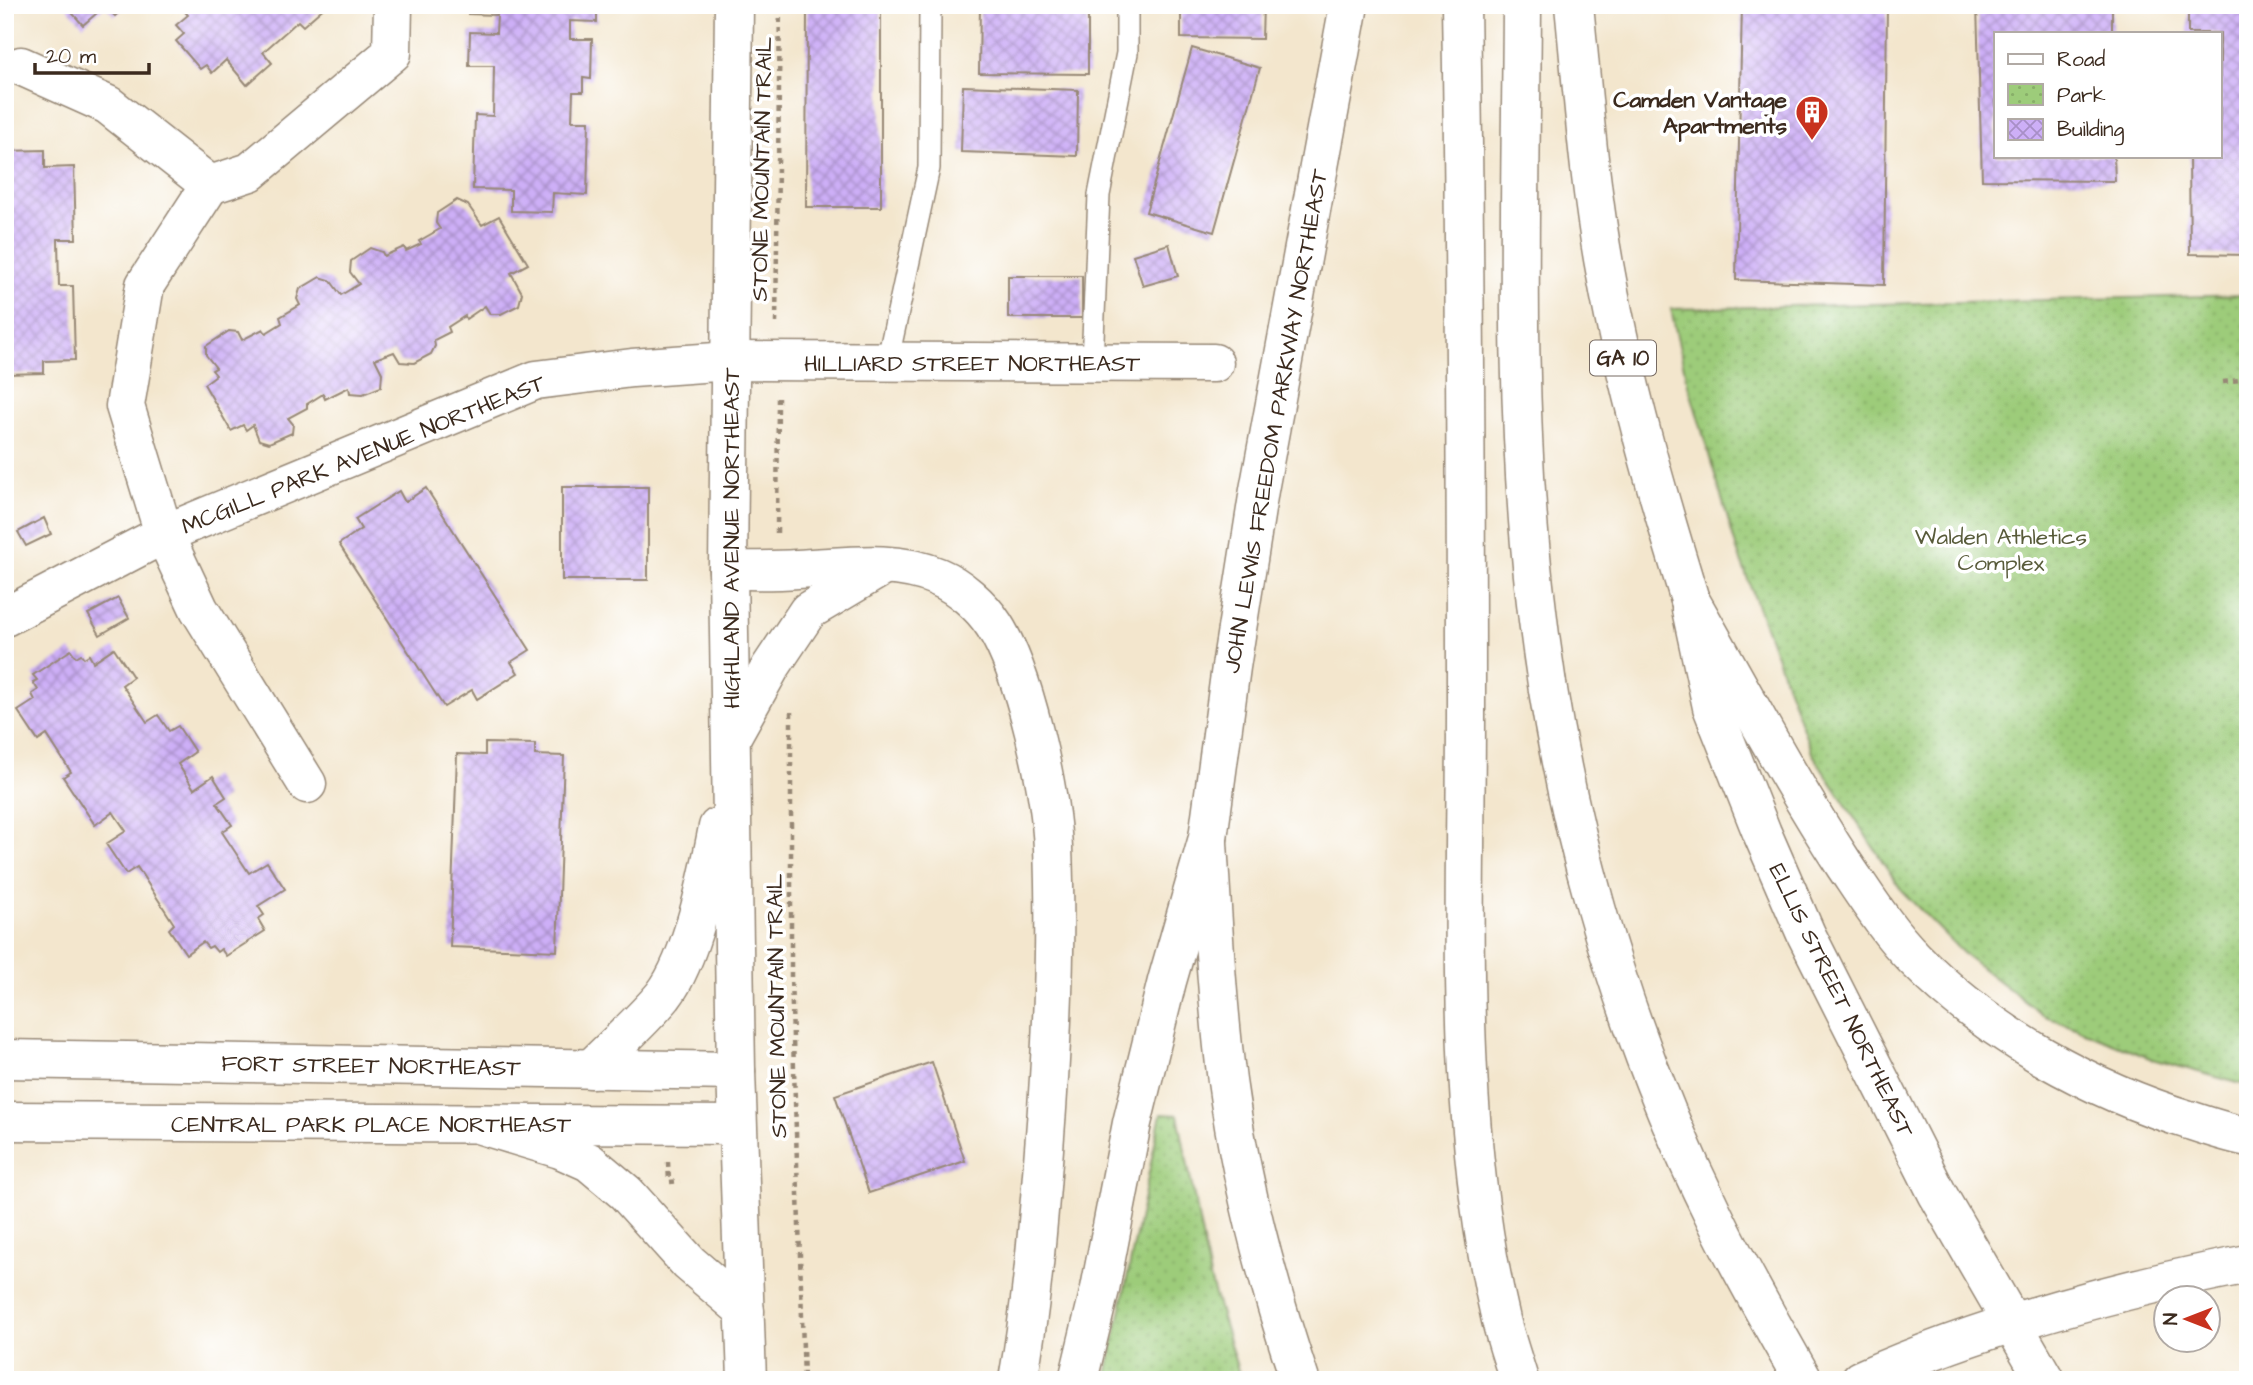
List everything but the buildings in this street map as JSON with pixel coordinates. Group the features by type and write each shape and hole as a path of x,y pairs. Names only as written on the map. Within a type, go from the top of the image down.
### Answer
{"main road":[{"path":"21,66 108,105 210,185 250,172 392,52 393,5"},
{"name":"HIGHLAND AVENUE NORTHEAST","path":"734,5 728,570 737,1125 747,1380"},
{"name":"JOHN LEWIS FREEDOM PARKWAY NORTHEAST","path":"1208,838 1259,490 1349,5"},
{"path":"1461,5 1466,302 1466,1022 1474,1145 1487,1241 1502,1320 1519,1380"},
{"path":"1522,5 1520,297 1523,439 1534,585 1551,709 1581,850 1632,1021 1678,1139 1714,1218 1803,1380"},
{"name":"GA 10","path":"1574,5 1592,186 1605,273 1637,420 1690,600"},
{"name":"MCGILL PARK AVENUE NORTHEAST","path":"210,185 145,285 125,406 164,534 199,609 307,784"},
{"name":"MCGILL PARK AVENUE NORTHEAST","path":"5,617 164,534 536,380 632,368 730,361"},
{"name":"HILLIARD STREET NORTHEAST","path":"730,361 1214,363"},
{"path":"728,570 886,564 938,577 970,597 993,623 1007,650 1026,708 1043,776 1053,846 1054,1022 1037,1247 1018,1380"},
{"path":"591,1069 664,995 678,968 697,919 712,860 732,746 770,668 808,611 886,564"},
{"path":"1690,600 1818,824 1873,907 1914,958 2003,1031 2074,1074 2150,1108 2248,1137"},
{"name":"ELLIS STREET NORTHEAST","path":"1690,600 1712,707 1806,934 1937,1193 2045,1380"},
{"path":"1078,1380 1100,1289 1132,1123 1167,981 1208,838"},
{"path":"1208,838 1219,1008 1230,1097 1254,1227 1271,1293 1300,1380"},
{"name":"FORT STREET NORTHEAST","path":"5,1059 736,1071"},
{"name":"CENTRAL PARK PLACE NORTHEAST","path":"5,1121 737,1125"},
{"path":"481,1125 560,1149 589,1163 626,1194 689,1264 745,1311"},
{"path":"1860,1380 2011,1321 2189,1276 2248,1264"}],"lane":[{"path":"887,363 929,168 930,5"},
{"path":"1092,363 1099,195 1127,52 1127,5"}],"path":[{"name":"STONE MOUNTAIN TRAIL","path":"776,333 780,5"},
{"path":"2223,382 2248,379"},
{"path":"777,544 778,398"},
{"name":"STONE MOUNTAIN TRAIL","path":"792,705 791,976 804,1380"},
{"path":"669,1182 680,1181"}],"green space":[{"name":"Walden Athletics Complex","path":"2248,295 2248,1086 2152,1059 2043,1015 1965,955 1902,891 1812,753 1737,550 1685,373 1671,309"},
{"path":"1161,1114 1178,1115 1211,1282 1241,1380 1106,1380"}],"place":[{"name":"Camden Vantage Apartments","path":"1812,142"}]}
